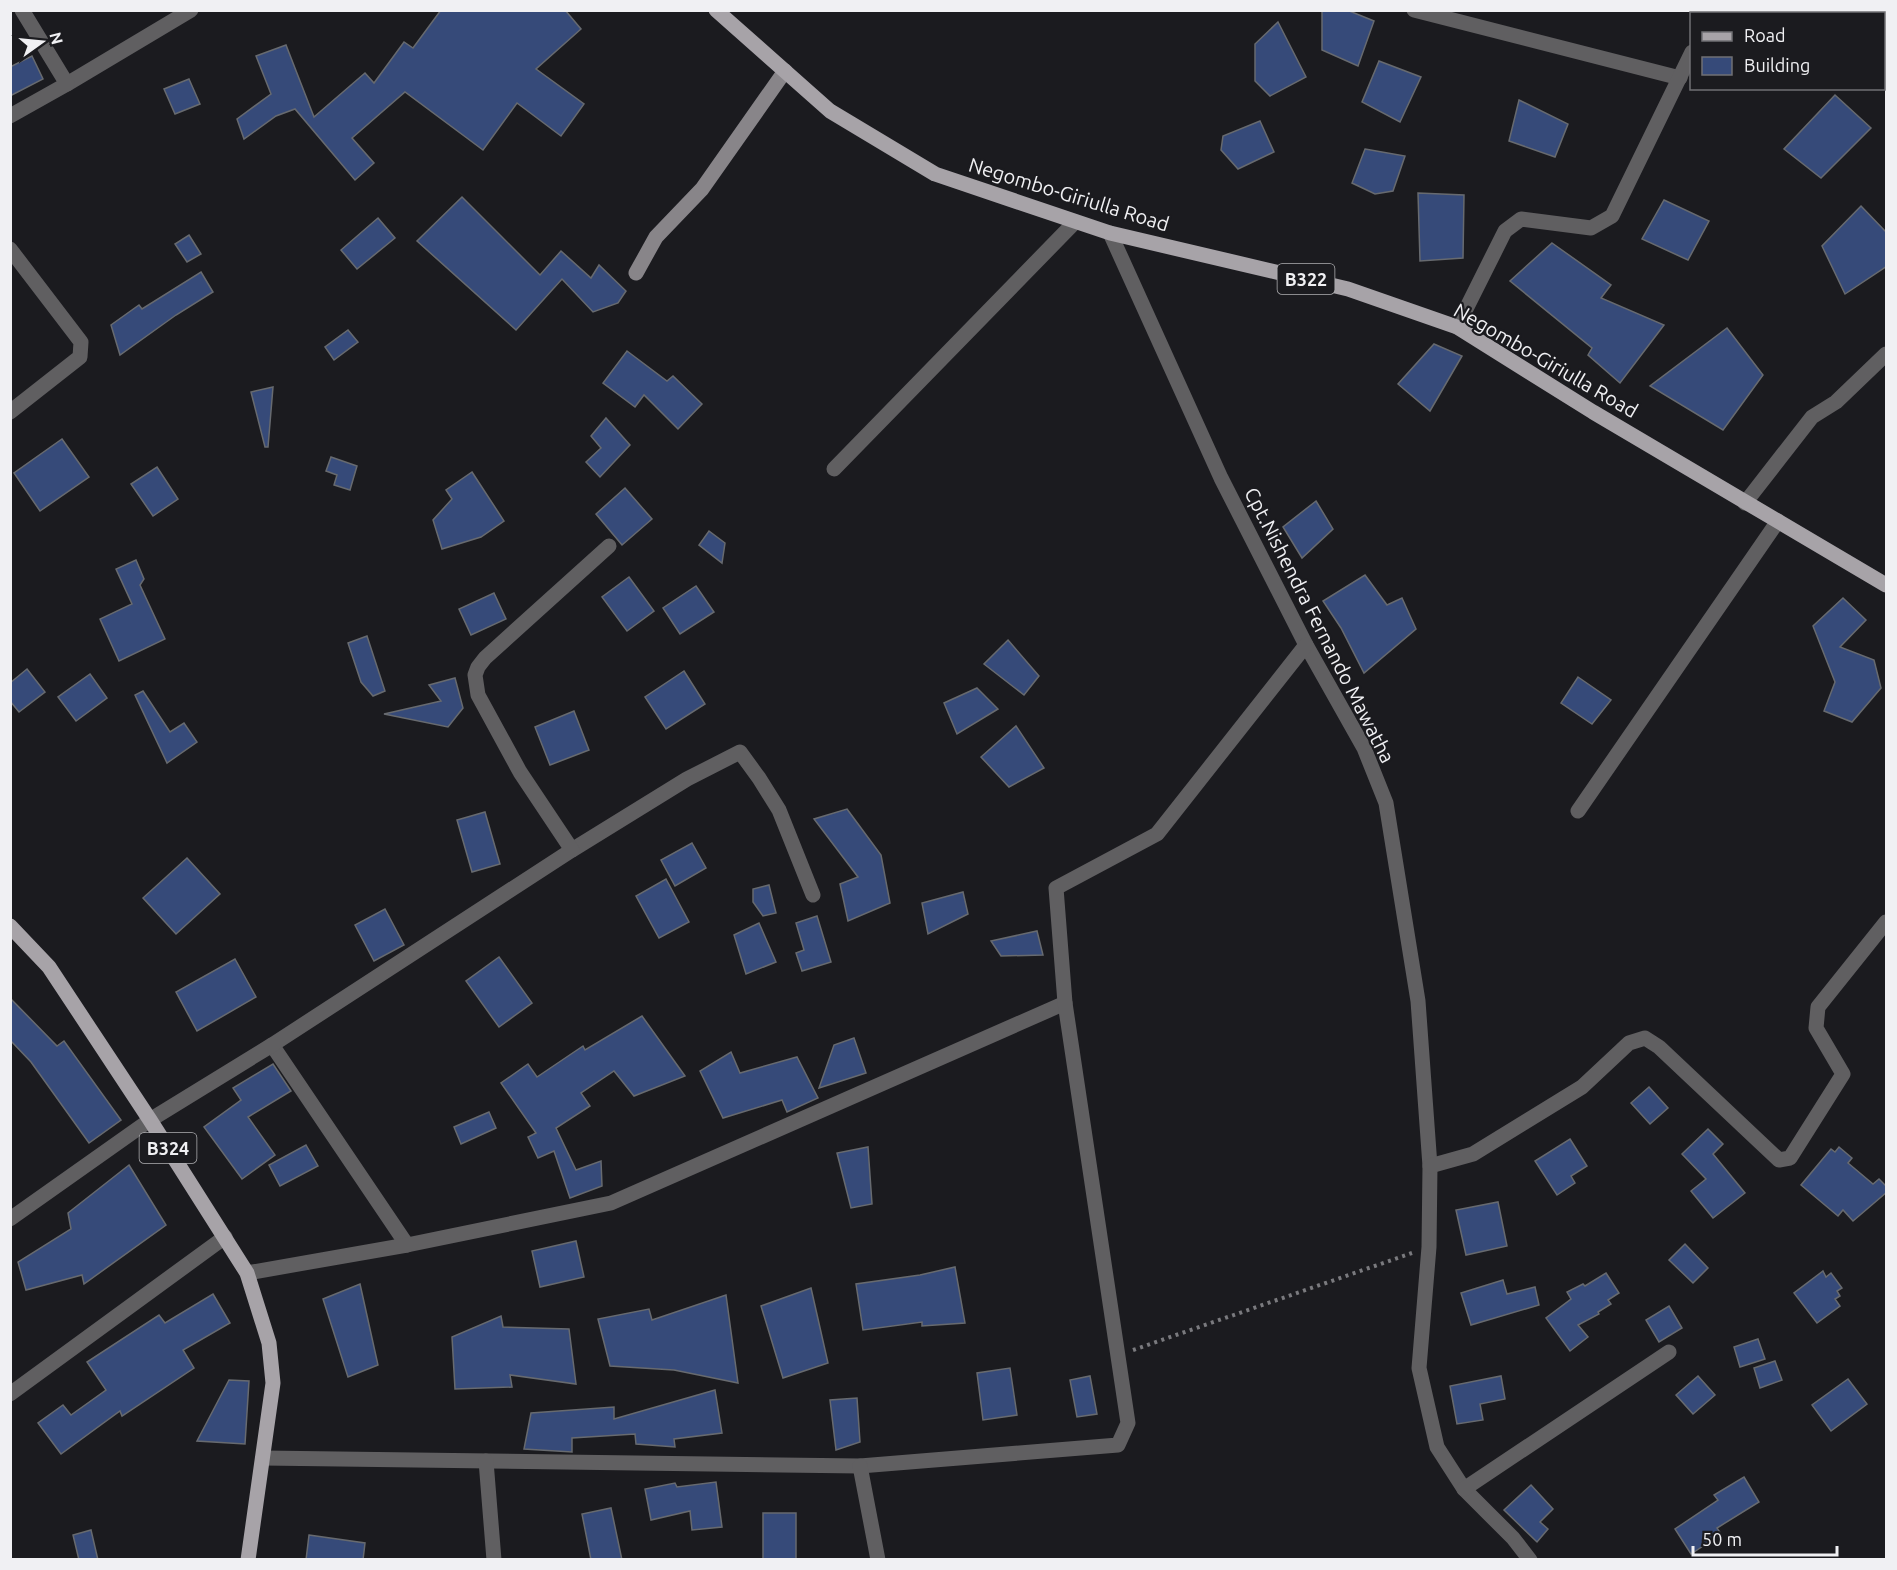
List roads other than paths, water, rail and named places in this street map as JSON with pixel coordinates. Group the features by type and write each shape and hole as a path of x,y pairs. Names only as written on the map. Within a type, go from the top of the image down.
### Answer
{"main road":[{"name":"Negombo-Giriulla Road","path":"716,10 830,111 934,174 1110,233 1348,289 1457,327 1745,503 1887,585"},
{"name":"B324","path":"10,926 49,967 247,1273 269,1343 273,1383 248,1560"}],"street":[{"path":"22,10 67,84"},
{"path":"10,116 191,10"},
{"path":"1414,10 1680,78"},
{"path":"1457,327 1505,231 1521,219 1591,228 1612,216 1690,56"},
{"path":"636,273 656,237 702,189 785,71"},
{"path":"834,469 1075,222"},
{"name":"Cpt.Nishendra Fernando Mawatha","path":"1110,233 1221,478 1306,645 1364,748 1386,803 1418,1001 1430,1166 1429,1247 1419,1368 1437,1447 1464,1489 1513,1538 1530,1560"},
{"path":"10,249 81,342 80,357 10,412"},
{"path":"1745,503 1812,417 1836,402 1887,354"},
{"path":"1578,811 1778,520"},
{"path":"572,850 520,772 478,695 475,675 485,658 609,546"},
{"path":"263,1458 860,1466 1118,1445 1128,1424 1065,1003 1056,888 1157,834 1306,645"},
{"path":"10,1219 150,1120 272,1045 572,850 687,778 740,752 779,810 813,895"},
{"path":"1430,1166 1473,1154 1582,1087 1629,1043 1645,1038 1659,1047 1779,1160 1790,1158 1843,1074 1816,1028 1818,1007 1887,922"},
{"path":"247,1273 407,1245 611,1203 1065,1003"},
{"path":"272,1045 407,1245"},
{"path":"10,1394 225,1237"},
{"path":"1464,1489 1669,1352"},
{"path":"486,1461 494,1560"},
{"path":"860,1466 878,1560"}]}
